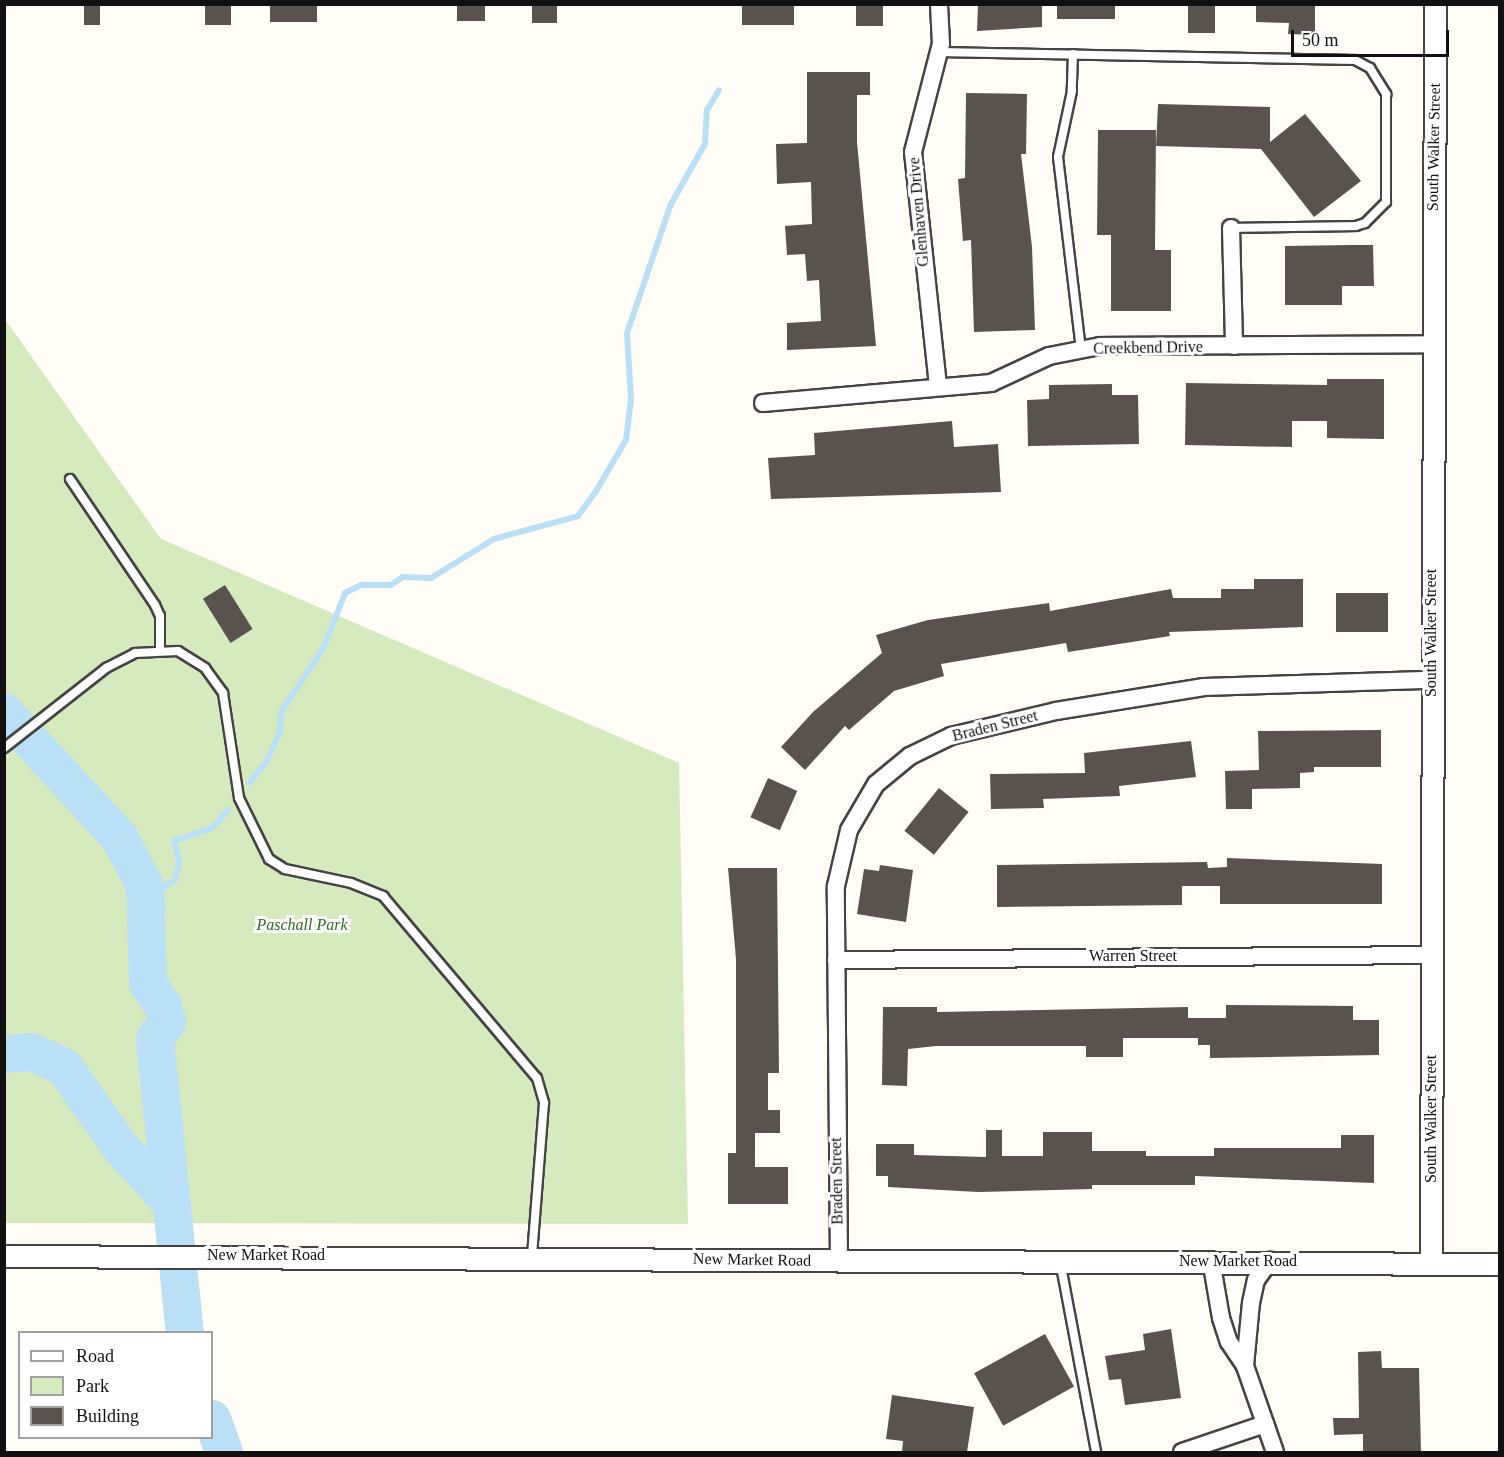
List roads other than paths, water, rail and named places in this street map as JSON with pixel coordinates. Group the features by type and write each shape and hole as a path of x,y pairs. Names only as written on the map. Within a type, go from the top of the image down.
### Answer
{"street":[{"name":"Glenhaven Drive","path":"938,386 913,152 938,52 939,4"},
{"name":"South Walker Street","path":"1431,1262 1431,344 1435,4"},
{"path":"1231,228 1234,346"},
{"name":"Creekbend Drive","path":"763,403 991,382 1049,357 1081,350 1431,344"},
{"name":"Braden Street","path":"839,1260 836,886 849,830 876,784 910,756 951,736 1056,711 1204,687 1431,680"},
{"name":"Warren Street","path":"836,960 1431,955"},
{"name":"New Market Road","path":"15,1256 336,1255 1500,1264"},
{"path":"1211,1260 1221,1318 1245,1366 1275,1452"},
{"path":"1245,1366 1251,1303 1256,1280 1270,1261"},
{"path":"1182,1452 1265,1424"}],"lane":[{"path":"938,52 1355,60 1382,81 1386,202 1365,223 1231,228"},
{"path":"1073,54 1072,91 1058,157 1081,350"},
{"path":"70,478 155,605 160,615 160,650"},
{"path":"4,748 106,668 135,653 160,650 178,651 197,661 223,693 239,798 269,859 285,869 351,883 383,896 537,1078 544,1103 532,1257"},
{"path":"1059,1260 1096,1452"}],"waterway":[{"path":"249,783 266,763 280,732 281,712 324,647 345,593 361,585 391,585 403,577 431,578 494,539 578,516 595,493 626,440 631,399 627,333 671,204 705,144 707,110 719,90"},
{"path":"4,712 120,838 145,886 148,983 163,1006 167,1022 155,1039 185,1331"},
{"path":"146,925 163,909 160,890 175,880 179,862 174,841 212,828 228,810"},
{"path":"4,1054 31,1052 64,1067 121,1148 172,1204"},
{"path":"213,1422 224,1452"}],"park label":[{"name":"Paschall Park","path":"302,925"}]}
